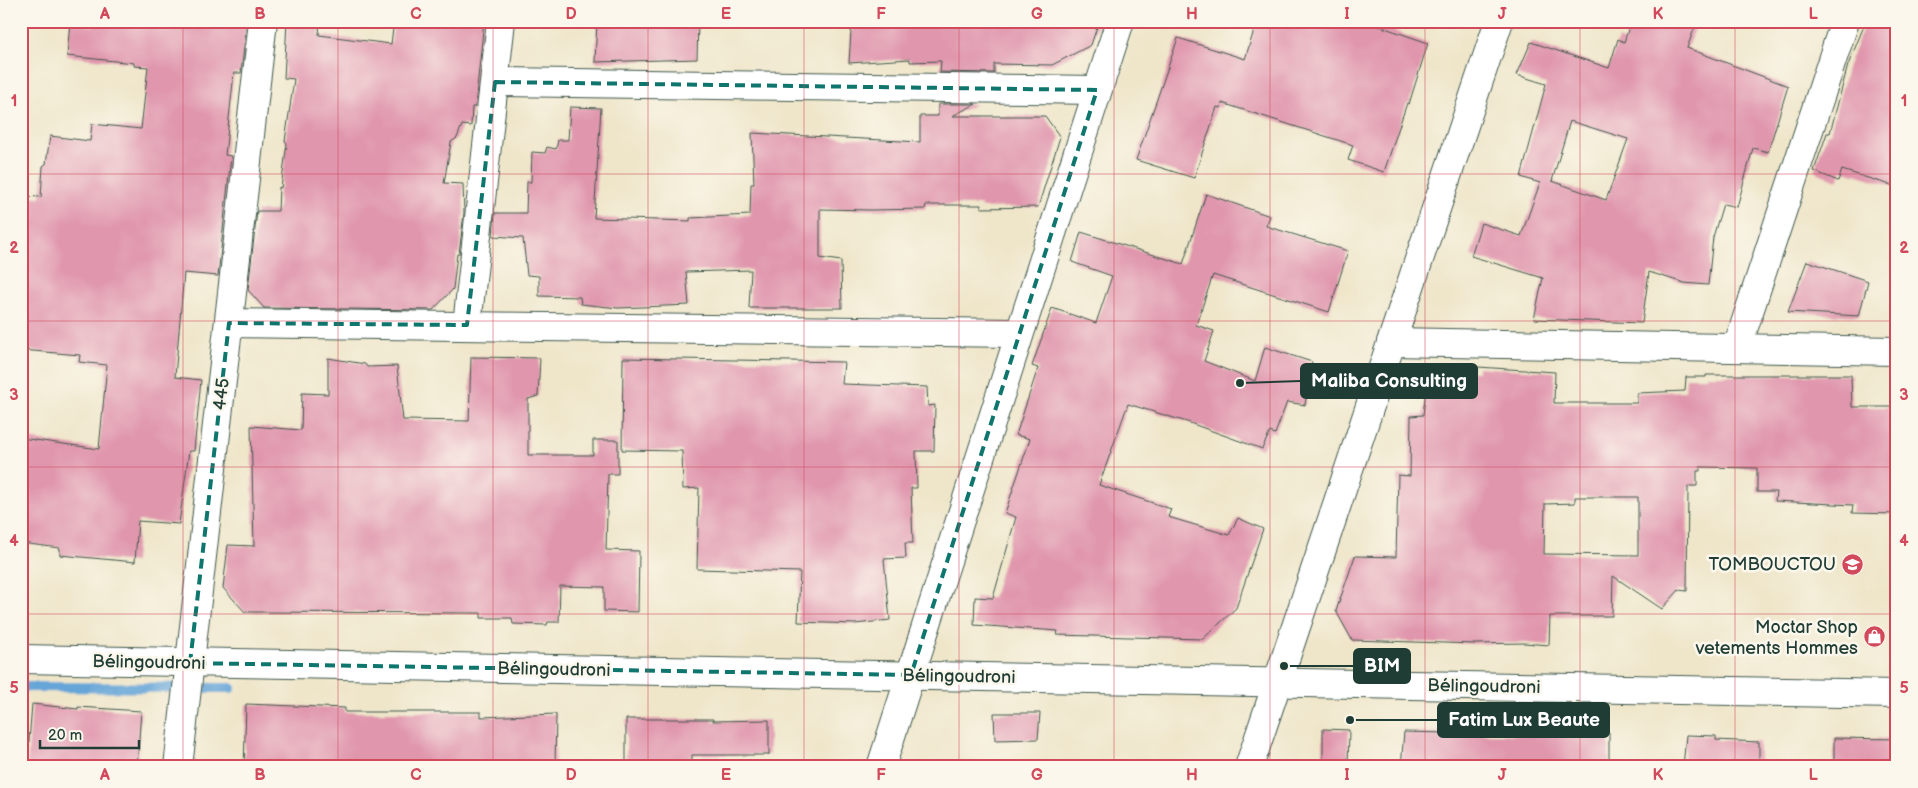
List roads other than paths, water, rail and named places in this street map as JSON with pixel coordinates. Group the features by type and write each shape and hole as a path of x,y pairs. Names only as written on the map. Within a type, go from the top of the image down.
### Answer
{"street":[{"name":"445","path":"178,767 263,21"},
{"path":"467,325 501,21"},
{"path":"881,767 1120,21"},
{"path":"1249,767 1499,21"},
{"path":"1737,348 1845,21"},
{"path":"495,82 1097,90"},
{"path":"229,323 1019,333"},
{"path":"1391,342 1897,351"},
{"name":"Bélingoudroni","path":"21,659 1897,694"}],"waterway":[{"path":"21,687 231,688"}],"place":[{"name":"Maliba Consulting","path":"1240,383"},
{"name":"TOMBOUCTOU","path":"1852,564"},
{"name":"Moctar Shop vetements Hommes","path":"1874,637"},
{"name":"BIM","path":"1284,666"},
{"name":"Fatim Lux Beaute","path":"1350,720"}]}
